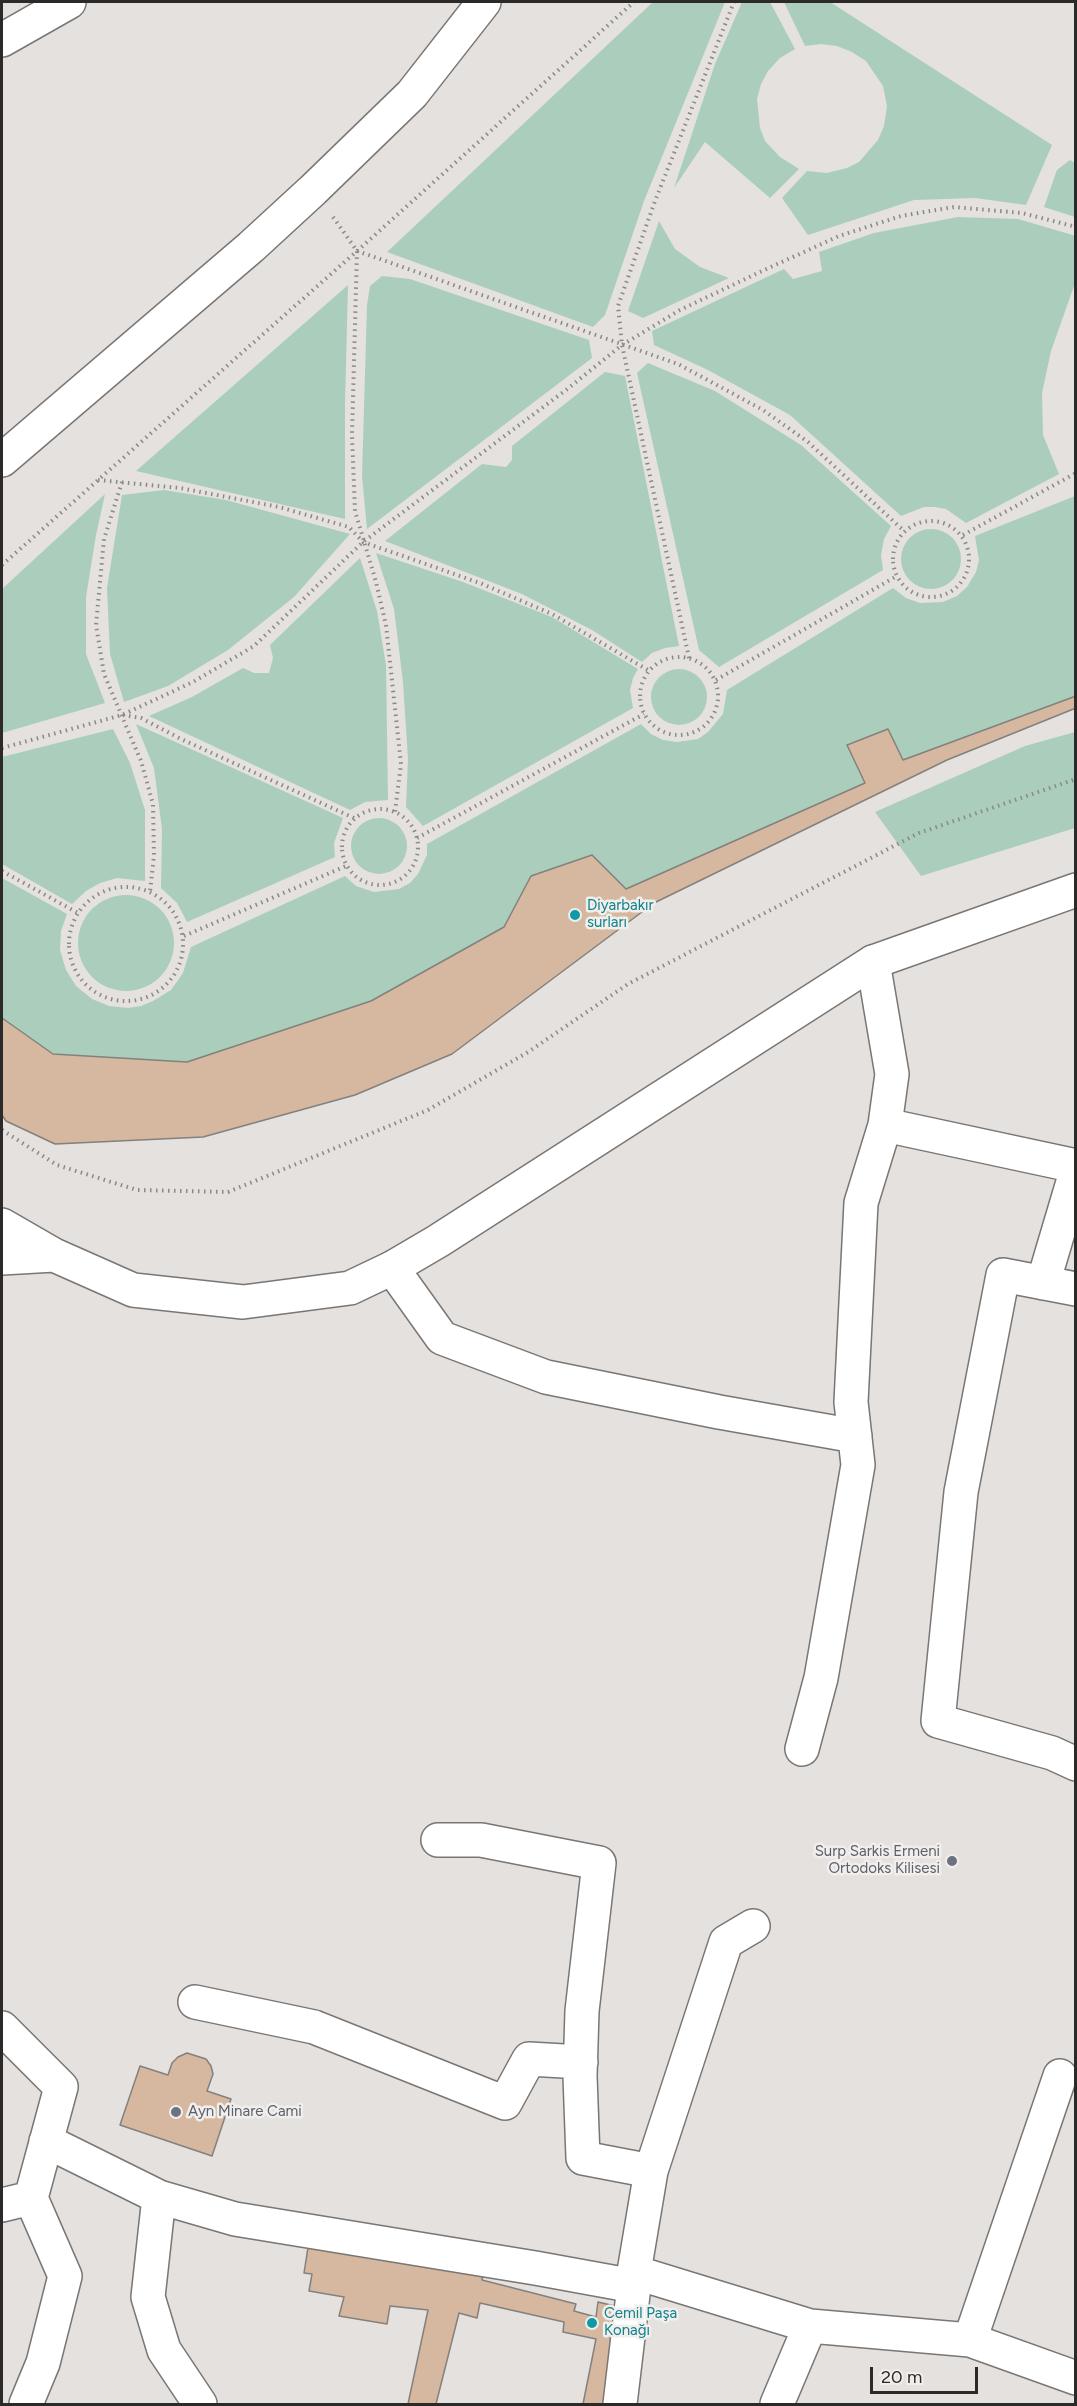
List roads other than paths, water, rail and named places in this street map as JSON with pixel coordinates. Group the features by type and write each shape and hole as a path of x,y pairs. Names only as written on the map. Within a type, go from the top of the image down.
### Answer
{"street":[{"path":"2,40 69,2"},
{"path":"2,460 314,190 412,94 484,2"},
{"path":"2,1225 54,1255 133,1290 243,1302 350,1288 393,1268 448,1235 873,962 1076,890"},
{"path":"802,1749 821,1678 858,1465 851,1402 861,1203 885,1125 892,1074 873,962"},
{"path":"885,1125 1076,1166"},
{"path":"1043,1282 1076,1172"},
{"path":"2,1258 54,1255"},
{"path":"393,1268 442,1338 546,1377 719,1412 855,1436"},
{"path":"1076,1289 1003,1275 961,1491 938,1721 1052,1753 1076,1764"},
{"path":"438,1840 481,1840 599,1863 582,2011 580,2062 583,2158 651,2171"},
{"path":"620,2404 634,2279 651,2171 726,1942 753,1926"},
{"path":"195,2002 314,2026 505,2103 529,2059 580,2062"},
{"path":"2,2028 61,2087 46,2141 16,2201 65,2276 44,2363 26,2404"},
{"path":"970,2340 1060,2076"},
{"path":"46,2141 159,2197 235,2219 535,2268 634,2279 810,2326 970,2340 1076,2378"},
{"path":"159,2197 148,2297 164,2350 201,2404"},
{"path":"777,2404 810,2326"}],"place":[{"name":"Diyarbakır surları","path":"575,915"},
{"name":"Surp Sarkis Ermeni Ortodoks Kilisesi","path":"952,1861"},
{"name":"Ayn Minare Cami","path":"176,2112"},
{"name":"Cemil Paşa Konağı","path":"592,2323"}]}
